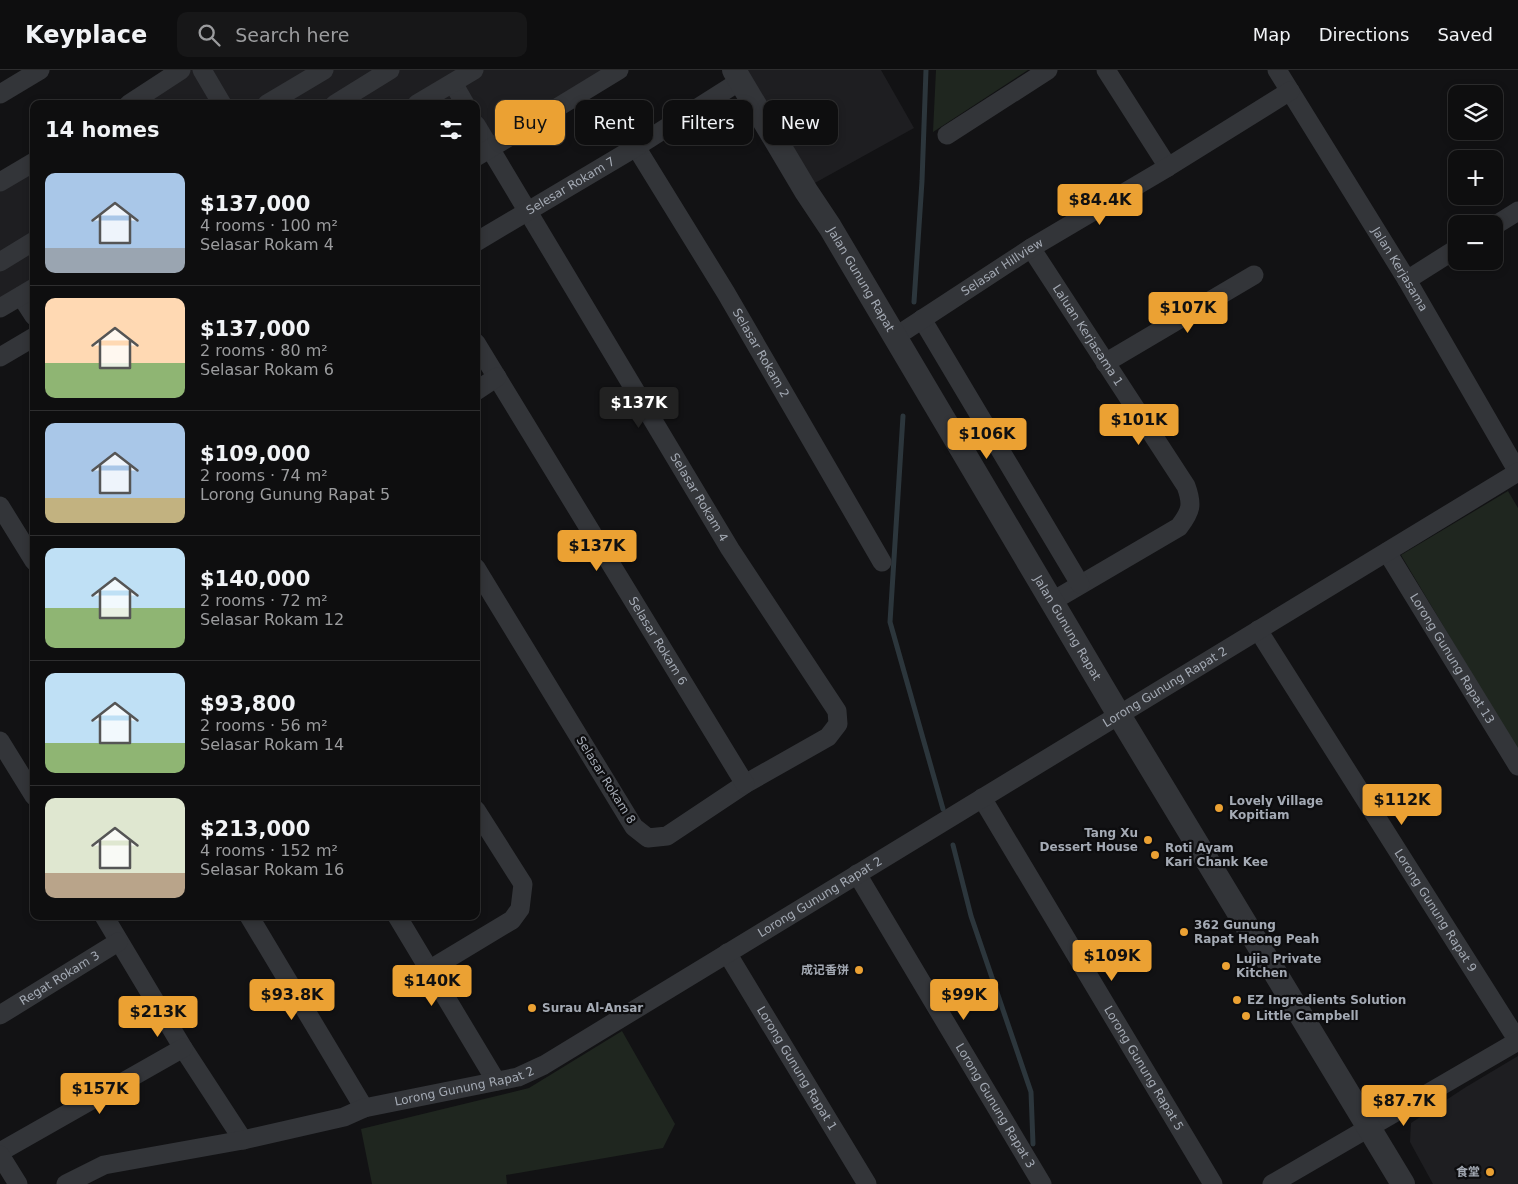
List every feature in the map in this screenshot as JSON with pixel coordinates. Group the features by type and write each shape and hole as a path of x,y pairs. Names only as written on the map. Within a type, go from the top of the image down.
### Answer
{"street":[{"path":"135,100 181,70"},
{"path":"202,70 220,100"},
{"path":"274,100 324,70"},
{"path":"341,100 390,70"},
{"path":"424,100 474,70"},
{"path":"483,153 619,70"},
{"path":"946,134 1048,70"},
{"path":"1106,70 1168,167"},
{"name":"Jalan Kerjasama","path":"1276,70 1407,280 1518,472"},
{"path":"0,94 32,72"},
{"name":"Selesar Rokam 7","path":"480,240 636,146 737,75"},
{"name":"Jalan Gunung Rapat","path":"737,75 1119,715 1403,1184"},
{"path":"453,83 463,100"},
{"name":"Selasar Hillview","path":"895,337 1031,248 1168,167 1290,91"},
{"name":"Selasar Rokam 2","path":"636,146 726,293 882,562"},
{"name":"Selasar Rokam 4","path":"483,153 528,212 730,549 837,712"},
{"path":"0,182 30,164"},
{"path":"1503,220 1518,211"},
{"path":"0,262 30,243"},
{"name":"Laluan Kerjasama 1","path":"1031,248 1186,486 1190,496 1190,509 1179,527 1052,602"},
{"path":"1407,280 1448,254"},
{"path":"1105,363 1254,275"},
{"path":"0,308 27,292"},
{"path":"922,319 1080,584"},
{"path":"0,357 30,339"},
{"name":"Selasar Rokam 6","path":"480,349 745,784"},
{"path":"480,388 497,377"},
{"name":"Lorong Gunung Rapat 2","path":"66,1184 104,1165 243,1140 344,1117 364,1108 518,1077 544,1065 1518,472"},
{"path":"0,506 30,555"},
{"name":"Lorong Gunung Rapat 13","path":"1386,552 1518,766"},
{"name":"Selasar Rokam 8","path":"480,575 634,827 648,838 667,836 745,784 828,737 838,724 837,712"},
{"name":"Lorong Gunung Rapat 9","path":"1258,630 1518,1041"},
{"path":"0,741 30,790"},
{"name":"Lorong Gunung Rapat 5","path":"982,798 1213,1184"},
{"path":"429,970 512,920 520,909 523,884 480,816"},
{"name":"Lorong Gunung Rapat 3","path":"857,874 1042,1184"},
{"path":"106,920 183,1048 243,1140"},
{"path":"251,920 364,1108"},
{"path":"399,920 496,1081"},
{"name":"Regat Rokam 3","path":"2,1010 118,942"},
{"name":"Lorong Gunung Rapat 1","path":"727,953 866,1184"},
{"path":"1272,1184 1518,1041"},
{"path":"18,1184 0,1154 183,1048"}],"shaded area":[{"path":"180,70 612,70 563,100 495,100 495,141 480,151 480,100 131,100"},
{"path":"733,70 881,70 914,128 804,189 778,145 838,145 838,100 763,100 763,120 753,104 753,100 751,100"},
{"path":"936,70 1028,70 933,132"},
{"path":"30,160 30,310 21,296 0,308 0,178"},
{"path":"1508,491 1518,508 1518,751 1401,555"},
{"path":"622,1031 675,1124 663,1148 506,1175 507,1184 372,1184 361,1129 529,1088"},
{"path":"1518,1056 1518,1184 1433,1184 1410,1142 1411,1123"}],"waterway":[{"path":"914,302 922,181 926,70"},
{"path":"903,416 890,622 943,809"},
{"path":"953,845 971,916 1031,1092 1033,1144"}],"place":[{"name":"Lovely Village Kopitiam","path":"1219,808"},
{"name":"Tang Xu Dessert House","path":"1148,840"},
{"name":"Roti Ayam Kari Chank Kee","path":"1155,855"},
{"name":"362 Gunung Rapat Heong Peah","path":"1184,932"},
{"name":"Lujia Private Kitchen","path":"1226,966"},
{"name":"成记香饼","path":"859,970"},
{"name":"EZ Ingredients Solution","path":"1237,1000"},
{"name":"Surau Al-Ansar","path":"532,1008"},
{"name":"Little Campbell","path":"1246,1016"},
{"name":"食堂","path":"1490,1172"}]}
